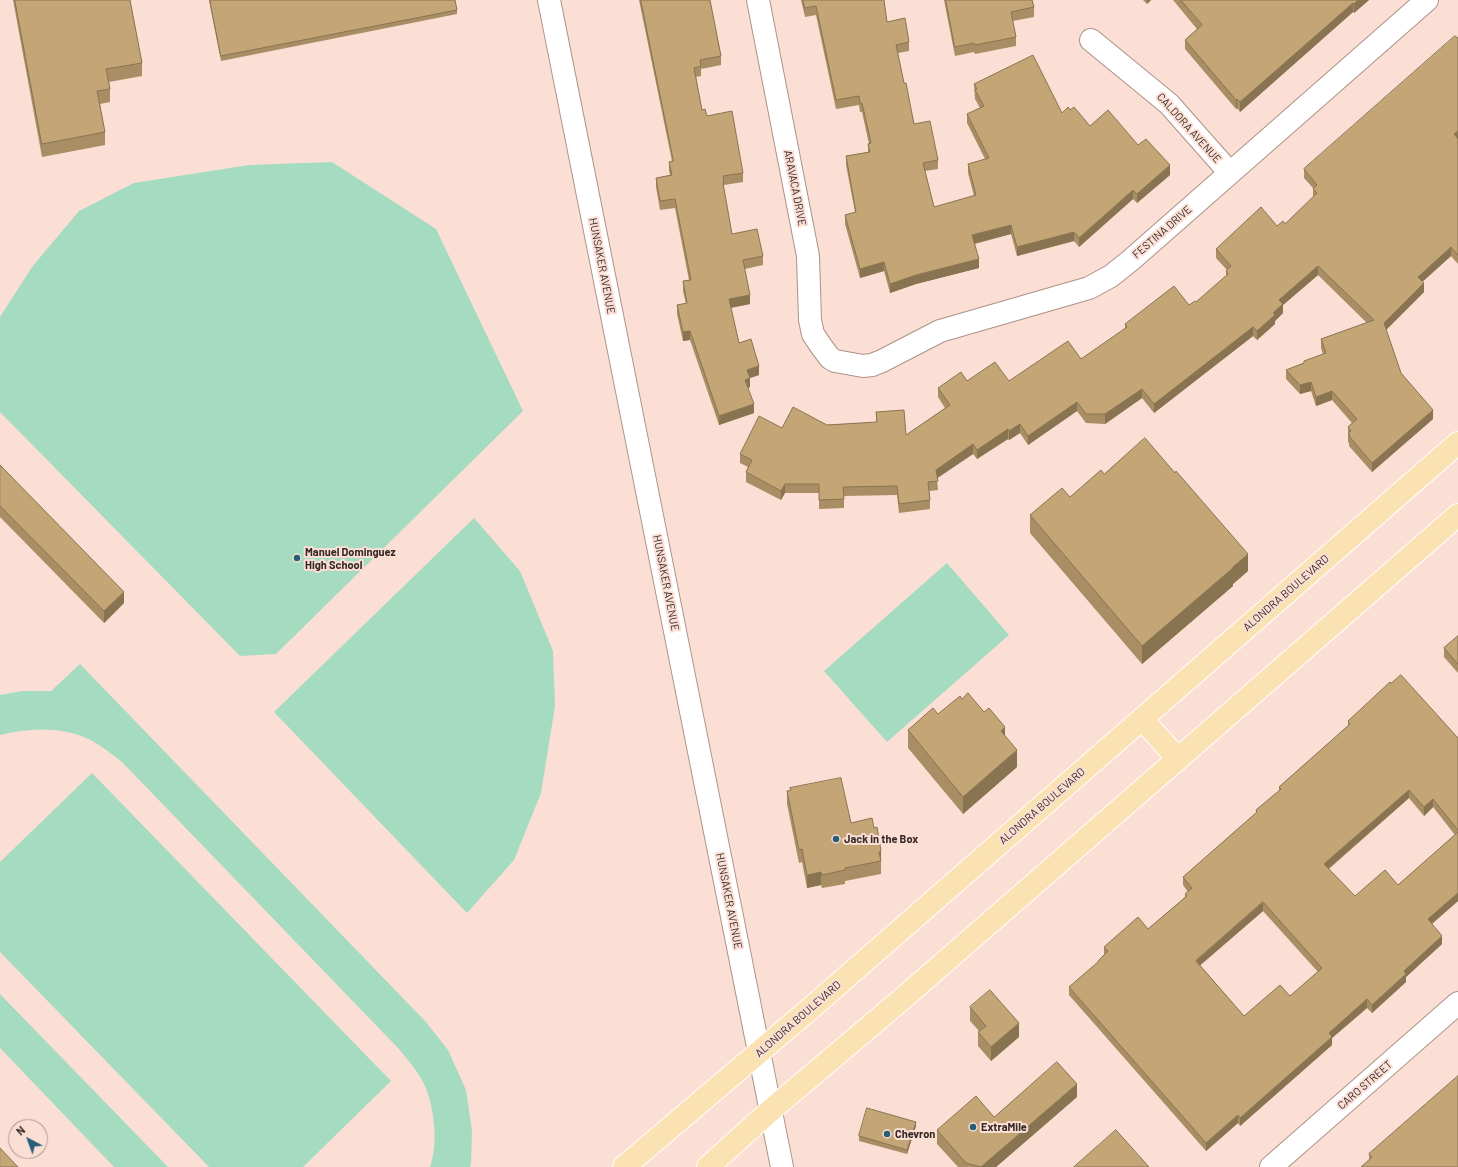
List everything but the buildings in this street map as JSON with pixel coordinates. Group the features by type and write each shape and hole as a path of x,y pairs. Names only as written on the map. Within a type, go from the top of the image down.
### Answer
{"main road":[{"name":"ALONDRA BOULEVARD","path":"624,1167 760,1052 1458,442"},
{"path":"708,1167 771,1110 901,1000 1458,515"},
{"path":"1142,719 1178,759"}],"street":[{"name":"HUNSAKER AVENUE","path":"549,0 782,1167"},
{"name":"ARAVACA DRIVE","path":"758,0 808,256 810,320 813,334 830,358 843,363"},
{"name":"FESTINA DRIVE","path":"843,363 863,366 872,365 940,331 1089,288 1111,276 1427,0"},
{"name":"CALDORA AVENUE","path":"1091,40 1169,104 1230,173"},
{"name":"CARO STREET","path":"1271,1167 1458,1003"}],"green space":[{"path":"332,162 436,229 523,411 276,654 240,656 0,412 0,317 32,267 79,211 134,183 249,165"},
{"path":"474,518 520,571 553,651 555,706 541,793 514,860 467,913 274,712"},
{"path":"947,563 1009,635 887,742 824,671"},
{"path":"80,664 426,1022 448,1050 466,1090 472,1131 470,1167 430,1167 433,1158 435,1135 430,1099 422,1080 413,1067 398,1048 122,762 102,747 88,739 64,731 38,730 13,732 0,735 0,695 22,691 51,691"},
{"path":"92,773 391,1081 303,1167 209,1167 0,952 0,862"},
{"path":"0,994 168,1167 114,1167 0,1048"}],"place":[{"name":"Manuel Dominguez High School","path":"297,558"},
{"name":"Jack in the Box","path":"836,839"},
{"name":"ExtraMile","path":"973,1127"},
{"name":"Chevron","path":"887,1134"}]}
